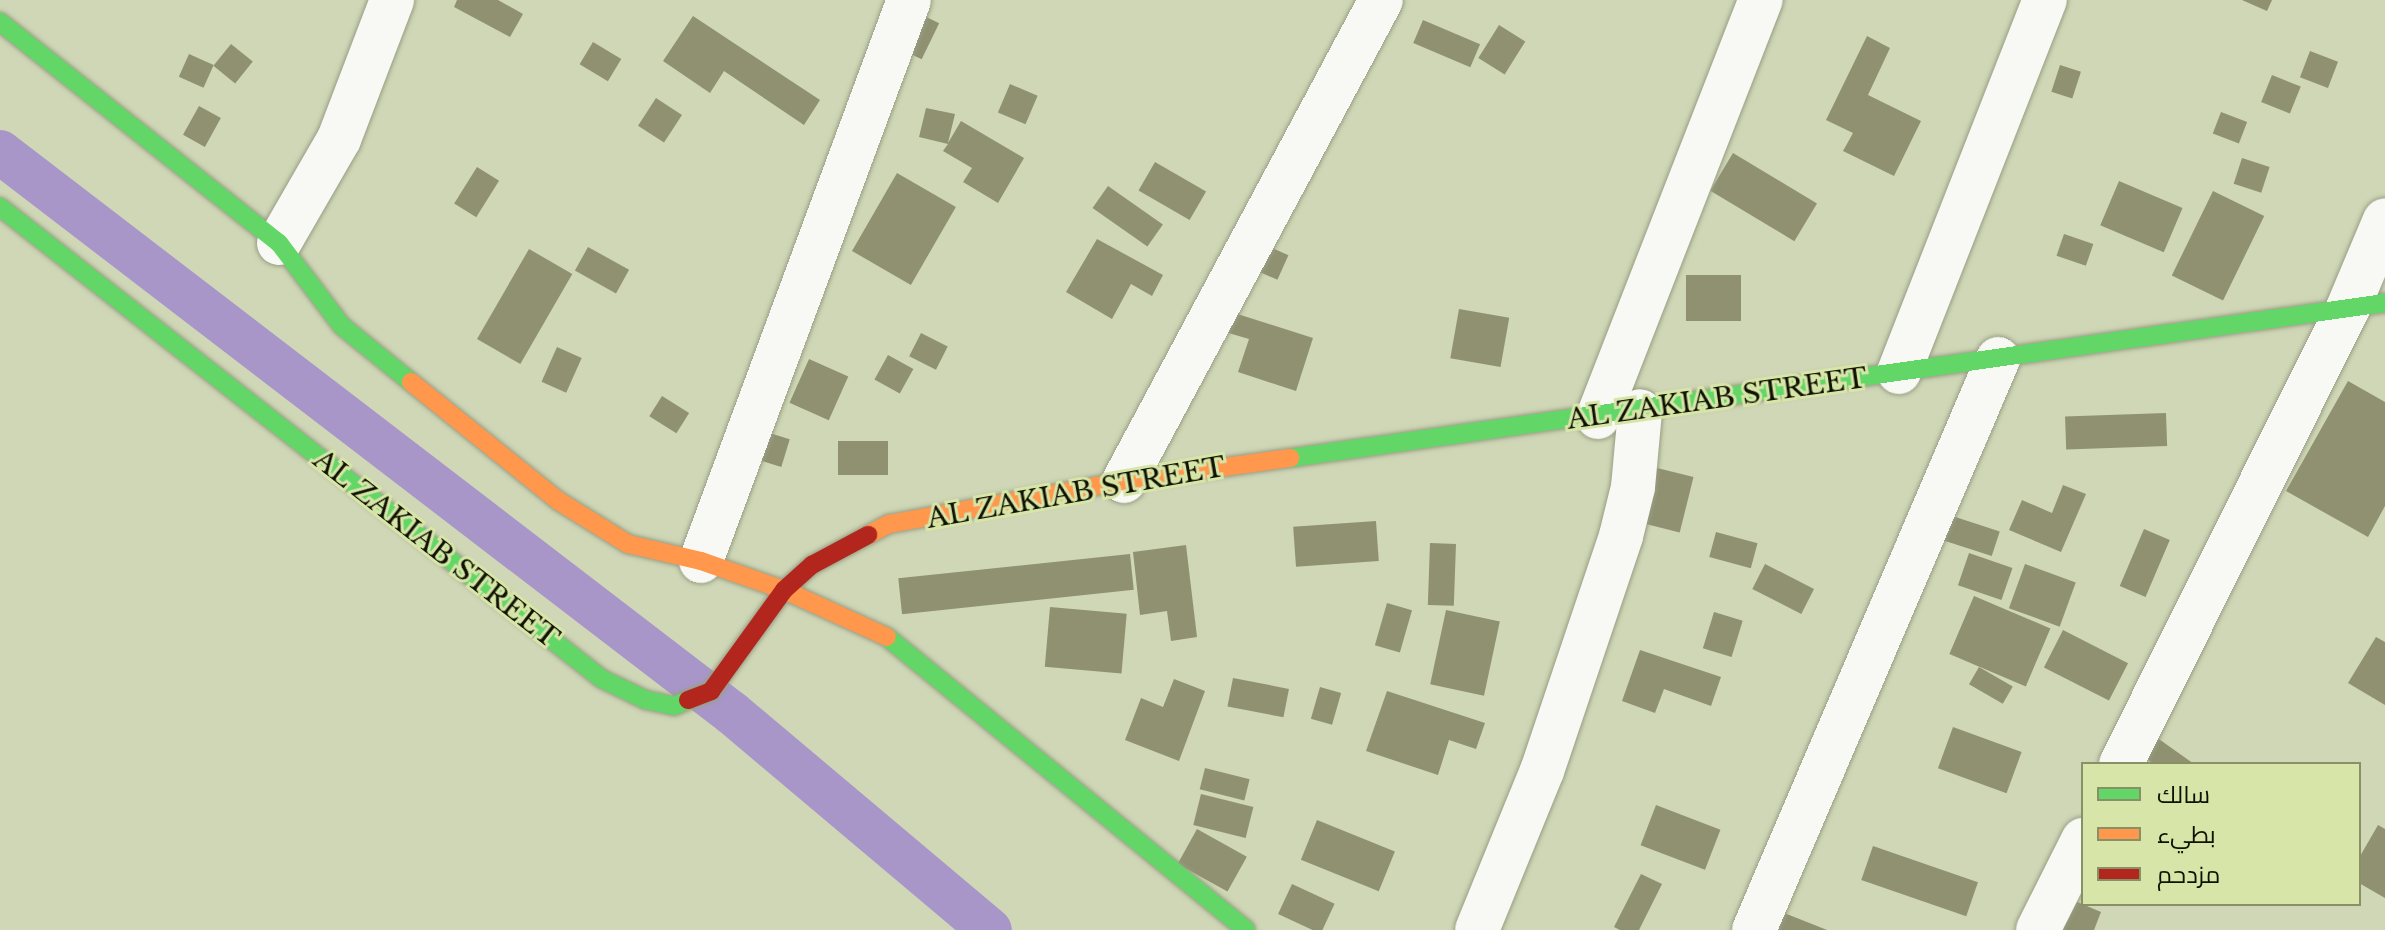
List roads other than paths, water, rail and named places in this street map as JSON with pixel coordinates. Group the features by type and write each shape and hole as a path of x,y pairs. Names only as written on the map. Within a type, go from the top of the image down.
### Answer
{"street":[{"path":"279,243 339,139 392,0"},
{"path":"701,561 909,0"},
{"path":"1124,481 1381,0"},
{"path":"1598,417 1761,0"},
{"path":"1899,372 2045,0"},
{"path":"0,22 279,243 306,285 342,326 557,500 628,544 701,561 784,590 897,642 1246,930"},
{"name":"AL ZAKIAB STREET","path":"0,207 602,679 660,704 700,699 719,680 784,590 840,546 889,524 1124,481 1598,417 2366,306"},
{"path":"2122,762 2366,306 2385,220"},
{"path":"1754,930 1998,359"},
{"path":"1477,930 1542,771 1621,536 1633,487 1640,411"},
{"path":"2038,930 2081,844"}],"waterway":[{"path":"0,152 732,713 990,930"}]}
